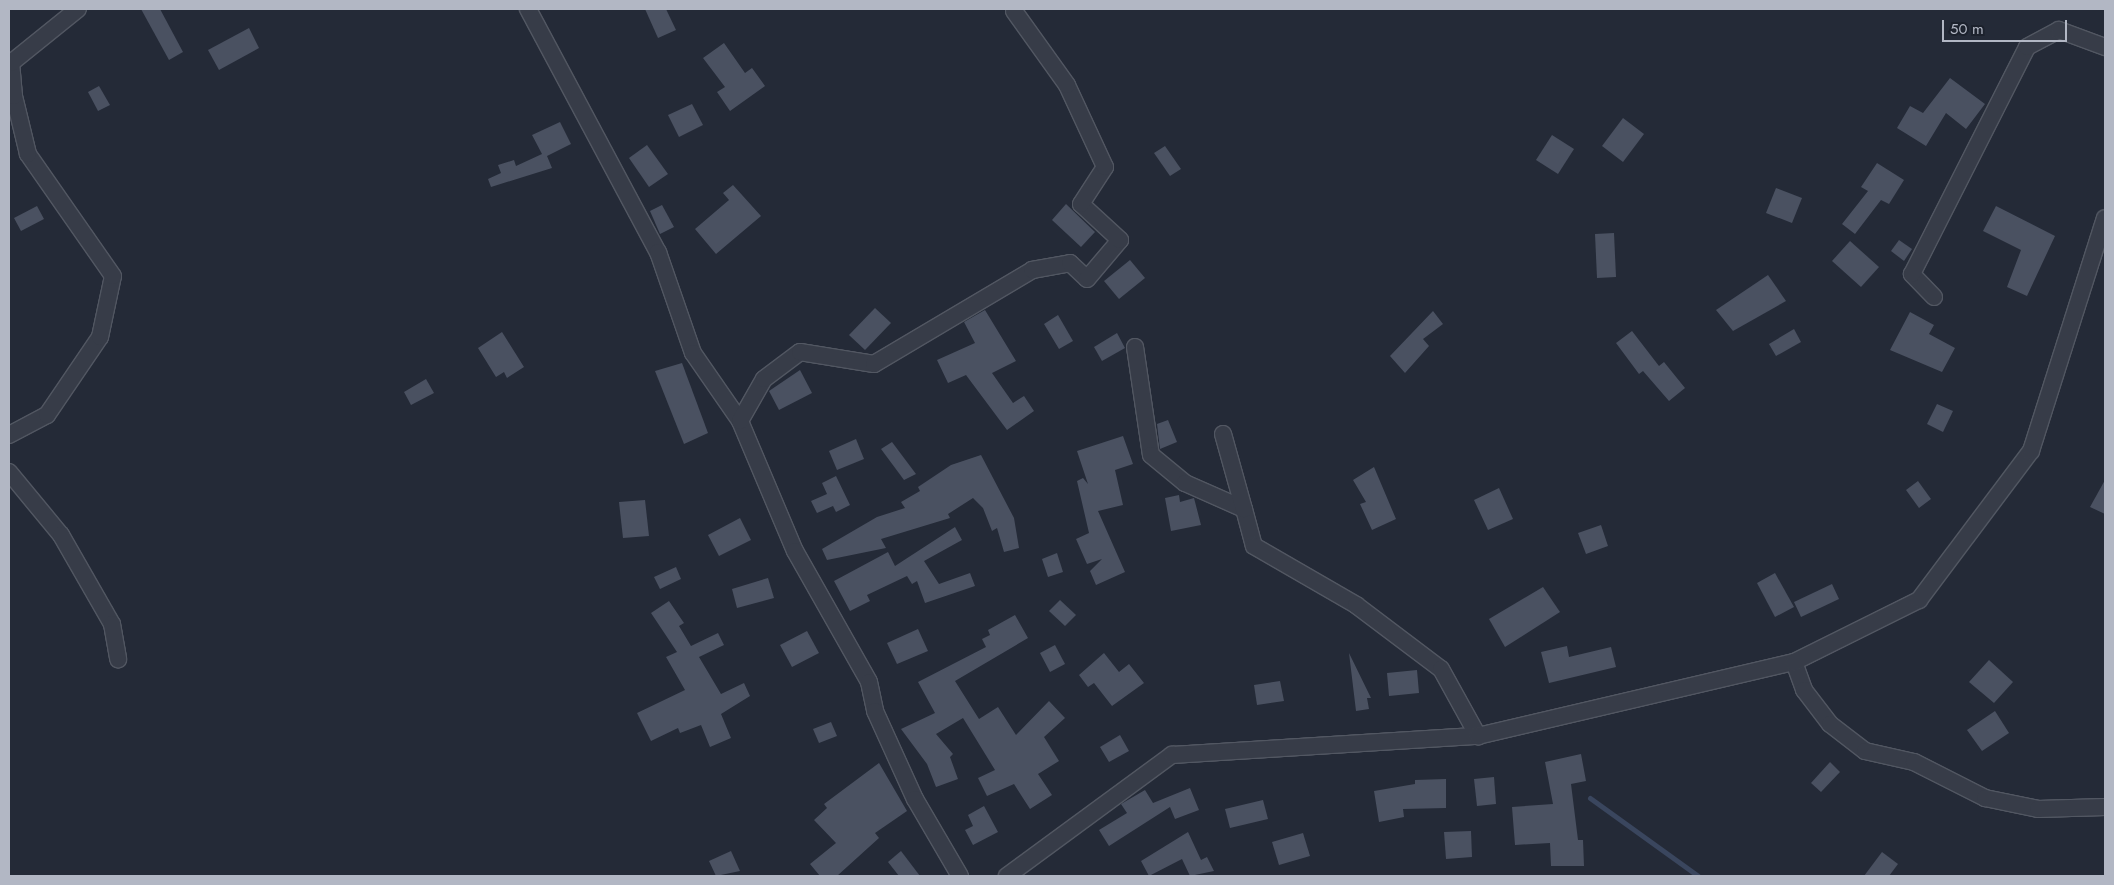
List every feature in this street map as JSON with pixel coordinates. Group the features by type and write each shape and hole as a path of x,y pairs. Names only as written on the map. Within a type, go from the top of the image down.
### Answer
{"street":[{"path":"9,437 47,415 100,337 113,276 28,154 14,96 11,63 78,9"},
{"path":"528,9 658,252 692,354 740,421 795,551 869,682 875,711 915,799 960,876"},
{"path":"740,421 764,379 800,352 874,364 1032,270 1070,263 1087,279 1120,240 1081,204 1105,167 1067,86 1014,11"},
{"path":"1934,298 1912,274 2027,47 2058,30 2105,47"},
{"path":"1007,876 1172,755 1478,736 1794,662 1920,600 2031,451 2105,218"},
{"path":"1135,347 1151,455 1185,483 1244,508"},
{"path":"1223,434 1254,546 1356,605 1441,669 1478,736"},
{"path":"9,472 61,535 112,624 118,659"},
{"path":"1794,662 1804,690 1830,724 1865,751 1914,762 1985,798 2038,808 2105,807"}],"building":[{"path":"141,9 160,9 183,52 169,60"},
{"path":"645,9 666,9 676,30 658,38"},
{"path":"249,28 259,48 219,70 208,50"},
{"path":"724,43 745,73 752,68 765,86 730,111 717,92 725,87 703,58"},
{"path":"1950,78 1985,104 1966,129 1946,113 1926,146 1897,128 1910,106 1923,113"},
{"path":"99,86 110,105 98,111 88,92"},
{"path":"692,104 703,125 679,137 668,115"},
{"path":"1623,118 1644,134 1623,162 1602,146"},
{"path":"560,122 571,144 547,156 552,168 491,187 488,179 501,173 498,165 514,160 516,166 542,154 532,135"},
{"path":"1552,135 1574,149 1558,174 1536,160"},
{"path":"647,145 668,174 649,187 629,158"},
{"path":"1165,146 1181,169 1170,176 1154,153"},
{"path":"1877,163 1904,180 1889,204 1881,200 1855,234 1842,224 1868,191 1861,187"},
{"path":"733,185 761,216 716,254 695,229 729,200 723,193"},
{"path":"1776,188 1802,198 1792,223 1766,213"},
{"path":"1066,204 1095,232 1081,247 1052,220"},
{"path":"662,205 674,227 660,234 650,211"},
{"path":"37,206 44,219 21,231 14,218"},
{"path":"1996,206 2055,236 2027,296 2007,287 2021,250 1983,231"},
{"path":"1614,233 1616,277 1597,278 1595,234"},
{"path":"1899,240 1912,249 1904,261 1891,251"},
{"path":"1850,241 1879,267 1861,287 1832,261"},
{"path":"1130,260 1145,278 1119,299 1104,281"},
{"path":"1768,275 1786,301 1733,331 1716,310"},
{"path":"875,308 891,323 865,350 849,335"},
{"path":"985,310 1016,361 992,373 1013,403 1024,396 1034,411 1007,430 966,375 948,383 937,360 975,343 964,322"},
{"path":"1433,311 1443,324 1423,339 1429,346 1405,373 1390,356"},
{"path":"1910,312 1934,325 1929,334 1955,348 1942,372 1890,350"},
{"path":"1058,315 1073,341 1059,349 1044,324"},
{"path":"1794,329 1801,342 1776,356 1769,344"},
{"path":"1632,331 1659,366 1664,362 1685,388 1669,401 1643,371 1639,374 1616,343"},
{"path":"502,332 524,367 507,378 504,372 496,377 478,348"},
{"path":"1117,333 1125,348 1102,361 1094,347"},
{"path":"682,363 708,433 684,444 655,371"},
{"path":"800,370 812,393 779,410 769,391"},
{"path":"426,379 434,393 411,405 404,392"},
{"path":"1937,404 1953,411 1943,432 1927,424"},
{"path":"1168,420 1177,442 1160,449 1157,424"},
{"path":"1123,436 1133,464 1115,470 1123,505 1098,511 1125,572 1096,585 1090,571 1102,559 1087,564 1076,539 1089,533 1077,481 1083,478 1088,484 1077,451"},
{"path":"856,439 864,459 837,470 829,451"},
{"path":"892,442 916,474 904,480 881,449"},
{"path":"981,455 1014,518 1019,548 1004,552 997,528 992,531 983,508 973,498 948,514 950,518 881,539 886,548 827,560 822,549 877,517 905,508 901,502 920,491 918,487 951,465"},
{"path":"1374,467 1396,519 1372,530 1360,504 1366,502 1353,480"},
{"path":"836,476 850,505 836,512 833,506 817,513 811,501 827,494 822,483"},
{"path":"2105,480 2105,514 2090,507"},
{"path":"1918,481 1931,499 1919,508 1906,490"},
{"path":"1499,488 1513,519 1488,530 1474,500"},
{"path":"1179,495 1180,502 1194,498 1201,525 1171,531 1165,498"},
{"path":"645,500 649,536 623,538 619,502"},
{"path":"740,518 751,540 719,556 708,535"},
{"path":"1601,525 1608,546 1586,554 1578,533"},
{"path":"955,527 962,540 924,561 939,584 970,573 975,586 925,603 917,581 912,584 907,576 867,595 870,601 850,611 834,581 888,552 895,566"},
{"path":"1057,553 1063,572 1048,577 1042,559"},
{"path":"676,567 681,579 660,589 654,577"},
{"path":"1775,573 1794,607 1775,617 1757,583"},
{"path":"768,578 774,598 737,608 732,589"},
{"path":"1832,584 1839,599 1801,617 1794,602"},
{"path":"1543,587 1560,612 1505,647 1489,619"},
{"path":"1060,600 1076,615 1065,626 1049,611"},
{"path":"669,601 684,623 679,626 691,646 718,633 724,645 699,657 721,694 744,683 750,696 721,714 731,738 710,747 701,725 680,733 678,728 651,741 637,713 685,690 666,657 677,652 651,613"},
{"path":"1015,615 1028,638 955,681 979,719 998,707 1016,735 1049,701 1065,718 1044,737 1059,761 1038,774 1052,795 1030,809 1014,784 987,796 978,778 995,770 963,718 936,734 953,754 950,757 958,779 936,787 927,764 901,729 935,713 918,682 986,647 982,639 990,635 988,630"},
{"path":"918,629 928,651 897,664 887,643"},
{"path":"807,631 819,653 792,667 780,645"},
{"path":"1055,645 1065,664 1050,672 1040,653"},
{"path":"1567,646 1569,657 1611,647 1616,667 1549,683 1541,652"},
{"path":"1104,653 1119,672 1129,664 1144,683 1112,706 1094,683 1088,687 1079,675"},
{"path":"1349,653 1371,698 1367,698 1369,709 1356,711"},
{"path":"1989,660 2013,682 1994,703 1969,682"},
{"path":"1417,670 1419,693 1389,696 1387,673"},
{"path":"1280,681 1284,701 1257,705 1254,685"},
{"path":"1995,711 2009,733 1982,751 1967,730"},
{"path":"831,722 837,736 819,743 813,729"},
{"path":"1120,735 1129,751 1109,762 1100,747"},
{"path":"1581,754 1586,781 1571,784 1578,840 1583,840 1584,866 1551,866 1550,843 1515,845 1512,807 1553,804 1545,762"},
{"path":"1830,762 1840,772 1821,792 1811,783"},
{"path":"879,763 907,811 875,833 879,838 837,876 820,876 810,864 836,843 814,820 827,808 824,804"},
{"path":"1494,777 1496,804 1477,806 1474,779"},
{"path":"1446,779 1446,808 1403,809 1404,817 1379,822 1374,791 1415,784 1415,780"},
{"path":"1190,788 1199,810 1175,819 1170,807 1109,846 1099,830 1127,813 1121,804 1145,790 1153,803"},
{"path":"1263,800 1268,819 1230,828 1225,809"},
{"path":"984,806 998,832 973,845 965,830 973,826 968,815"},
{"path":"1471,831 1472,857 1446,859 1444,832"},
{"path":"1188,832 1201,860 1207,857 1214,871 1190,876 1182,859 1149,876 1141,861"},
{"path":"1303,833 1310,856 1279,865 1272,842"},
{"path":"731,851 740,871 716,876 709,861"},
{"path":"901,851 920,876 899,876 888,862"},
{"path":"1882,852 1898,864 1889,876 1864,876"}],"waterway":[{"path":"1590,798 1698,876"}]}
